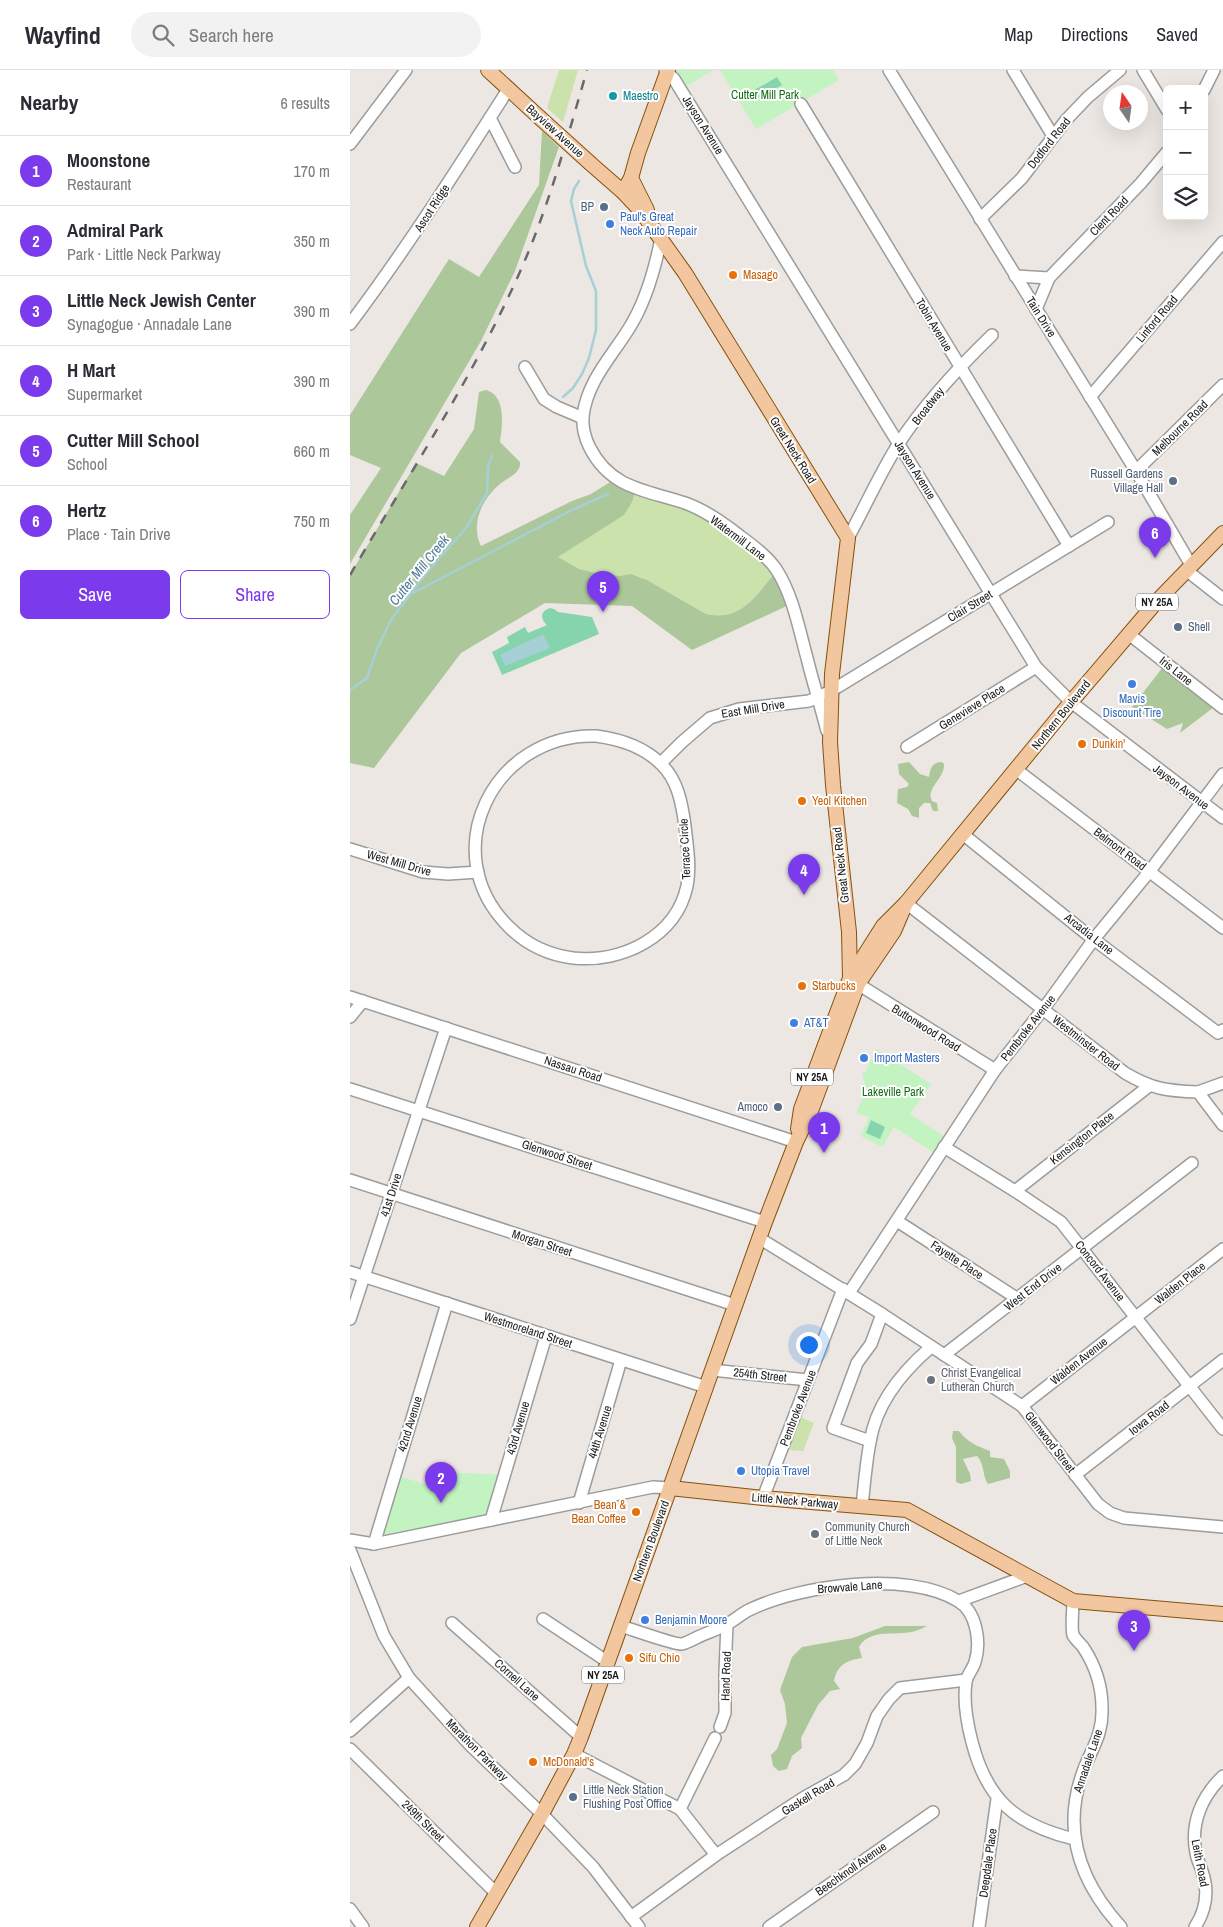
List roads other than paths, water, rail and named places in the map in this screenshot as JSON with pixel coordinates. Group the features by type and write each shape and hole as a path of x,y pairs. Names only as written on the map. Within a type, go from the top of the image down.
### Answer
{"main road":[{"name":"Bayview Avenue","path":"488,70 623,192"},
{"path":"623,192 631,178 665,70"},
{"path":"623,192 627,155 665,70"},
{"path":"631,178 661,238"},
{"name":"Great Neck Road","path":"623,192 640,210 685,273 848,538 832,674 830,742 854,981"},
{"name":"Northern Boulevard","path":"477,1927 542,1814 581,1737 759,1238 796,1142 801,1109 854,981 883,926 906,904 964,835 1070,702 1189,567 1223,533"},
{"name":"Northern Boulevard","path":"854,981 894,931 906,904"},
{"path":"849,932 855,938 862,939 872,935 883,926"},
{"name":"Little Neck Parkway","path":"670,1488 907,1510 1073,1601 1208,1611 1223,1614"},
{"path":"1208,1611 1223,1608"}],"street":[{"path":"350,144 406,70"},
{"name":"Jayson Avenue","path":"665,70 680,88 1036,667 1070,702 1223,818"},
{"name":"Tain Drive","path":"889,70 1136,471 1189,567"},
{"path":"1014,70 1053,136"},
{"name":"Dodford Road","path":"980,219 1022,178 1066,120 1088,97 1120,70"},
{"path":"1142,70 1163,104"},
{"path":"1206,85 1214,70"},
{"name":"Ascot Ridge","path":"350,324 392,268 509,88"},
{"name":"Tobin Avenue","path":"800,104 1069,546"},
{"path":"490,118 515,167"},
{"name":"Clent Road","path":"1036,309 1049,278 1141,183 1163,157"},
{"path":"525,367 544,399 583,418 586,400 598,375 643,304 661,238"},
{"name":"Linford Road","path":"1090,397 1223,242"},
{"path":"1015,276 1049,278"},
{"name":"Broadway","path":"848,538 899,444 923,410 959,366 992,335"},
{"name":"Melbourne Road","path":"1136,471 1223,385"},
{"name":"Watermill Lane","path":"583,418 587,442 596,459 618,481 638,490 686,504 706,513 740,536 771,563 776,570 796,616 818,697"},
{"name":"Clair Street","path":"831,691 1108,522"},
{"path":"1189,567 1223,599"},
{"name":"Iris Lane","path":"1130,634 1223,708"},
{"name":"Genevieve Place","path":"907,747 1036,667"},
{"name":"East Mill Drive","path":"661,763 710,718 740,709 809,701 831,691"},
{"name":"Great Neck Road","path":"818,697 830,742"},
{"name":"Terrace Circle","path":"596,736 626,743 644,751 661,763 676,786 682,806 688,872 687,886 675,916 667,926 651,939 634,949 603,958 571,958 541,949 514,932 490,904 478,872 475,846 480,819 504,774 524,756 540,746 574,737 596,736"},
{"name":"Belmont Road","path":"1017,770 1223,928"},
{"name":"Pembroke Avenue","path":"763,1498 808,1380 846,1291 897,1221 995,1070 1043,1010 1094,939 1149,872 1223,774"},
{"name":"Arcadia Lane","path":"964,835 1094,939 1219,1030"},
{"name":"West Mill Drive","path":"350,849 423,872 448,874 478,872"},
{"name":"Westminster Road","path":"906,904 1126,1074 1149,1086 1172,1091 1198,1092 1223,1084"},
{"name":"Buttonwood Road","path":"854,981 995,1070"},
{"name":"Nassau Road","path":"350,997 796,1142"},
{"path":"350,1017 363,1001"},
{"name":"41st Drive","path":"350,1319 446,1028"},
{"name":"Kensington Place","path":"1015,1191 1149,1086"},
{"name":"Glenwood Street","path":"350,1089 765,1222"},
{"path":"1198,1092 1223,1125"},
{"name":"Concord Avenue","path":"944,1148 1059,1220 1223,1429"},
{"name":"West End Drive","path":"944,1355 1192,1163"},
{"name":"Morgan Street","path":"350,1180 735,1306"},
{"name":"Fayette Place","path":"897,1221 1018,1299"},
{"name":"Glenwood Street","path":"759,1238 846,1291 1022,1406 1098,1504 1110,1513 1116,1516 1223,1527"},
{"name":"Walden Place","path":"1136,1317 1223,1249"},
{"name":"Westmoreland Street","path":"350,1272 706,1386"},
{"name":"42nd Avenue","path":"374,1544 447,1303"},
{"path":"870,1442 834,1428 857,1363 871,1344 882,1314"},
{"name":"Walden Avenue","path":"1022,1406 1136,1317"},
{"name":"43rd Avenue","path":"491,1520 546,1336"},
{"path":"862,1507 874,1424 886,1399 910,1367 931,1347"},
{"name":"44th Avenue","path":"579,1503 622,1360"},
{"name":"Iowa Road","path":"1075,1475 1223,1360"},
{"name":"254th Street","path":"712,1370 808,1380"},
{"name":"Little Neck Parkway","path":"350,1540 374,1544 655,1487 670,1488"},
{"name":"Marathon Parkway","path":"350,1550 384,1636 409,1678 470,1746 542,1814 593,1867 639,1927"},
{"path":"1027,1576 960,1601 973,1620 978,1643 974,1665 966,1680 966,1715 974,1750 997,1799 1027,1822 1052,1834 1074,1839 1091,1886 1121,1927"},
{"name":"Browvale Lane","path":"621,1626 682,1644 727,1624 748,1610 804,1591 870,1584 901,1585 935,1590 960,1601"},
{"name":"Annadale Lane","path":"1073,1601 1073,1634 1083,1646 1093,1664 1101,1692 1102,1709 1096,1744 1085,1767 1077,1792 1074,1813 1074,1839"},
{"path":"543,1619 608,1662"},
{"name":"Cornell Lane","path":"452,1623 581,1737"},
{"name":"Hand Road","path":"720,1727 725,1713 724,1672 727,1624"},
{"path":"350,1731 409,1678"},
{"name":"Gaskell Road","path":"631,1917 716,1855 803,1798 844,1775 859,1757 877,1716 888,1699 900,1688 966,1680"},
{"path":"680,1809 715,1738"},
{"name":"249th Street","path":"350,1749 496,1893"},
{"path":"574,1754 680,1809 716,1855"},
{"name":"Leith Road","path":"1195,1927 1203,1911 1206,1893 1205,1880 1196,1854 1194,1841 1196,1821 1207,1794 1223,1776"},
{"name":"Deepdale Place","path":"979,1927 997,1799"},
{"name":"Beechknoll Avenue","path":"769,1927 933,1812"},
{"path":"350,1909 364,1927"}],"water":[{"path":"543,634 550,648 505,666 500,655"}],"waterway":[{"name":"Cutter Mill Creek","path":"563,397 573,388 582,374 589,358 596,330 596,291 586,266 571,201 574,189 579,181"},
{"name":"Cutter Mill Creek","path":"350,690 367,678 377,649 391,620 423,577 466,528 487,493 488,467 492,456"},
{"path":"413,593 574,509 608,494"}],"railway":[{"path":"350,575 417,464 501,313 519,274 548,199 587,70"}],"place":[{"name":"Maestro","path":"613,96"},
{"name":"BP","path":"604,207"},
{"name":"Paul's Great Neck Auto Repair","path":"610,224"},
{"name":"Masago","path":"733,275"},
{"name":"Russell Gardens Village Hall","path":"1173,481"},
{"name":"Hertz","path":"1155,558"},
{"name":"Cutter Mill School","path":"603,612"},
{"name":"Shell","path":"1178,627"},
{"name":"Mavis Discount Tire","path":"1132,684"},
{"name":"Dunkin'","path":"1082,744"},
{"name":"Yeol Kitchen","path":"802,801"},
{"name":"H Mart","path":"804,895"},
{"name":"Starbucks","path":"802,986"},
{"name":"AT&T","path":"794,1023"},
{"name":"Import Masters","path":"864,1058"},
{"name":"Amoco","path":"778,1107"},
{"name":"Moonstone","path":"824,1153"},
{"name":"Christ Evangelical Lutheran Church","path":"931,1380"},
{"name":"Utopia Travel","path":"741,1471"},
{"name":"Admiral Park","path":"441,1503"},
{"name":"Bean & Bean Coffee","path":"636,1512"},
{"name":"Community Church of Little Neck","path":"815,1534"},
{"name":"Benjamin Moore","path":"645,1620"},
{"name":"Little Neck Jewish Center","path":"1134,1651"},
{"name":"Sifu Chio","path":"629,1658"},
{"name":"McDonald's","path":"533,1762"},
{"name":"Little Neck Station Flushing Post Office","path":"573,1797"}],"park label":[{"name":"Cutter Mill Park","path":"765,95"},
{"name":"Lakeville Park","path":"893,1092"}]}
